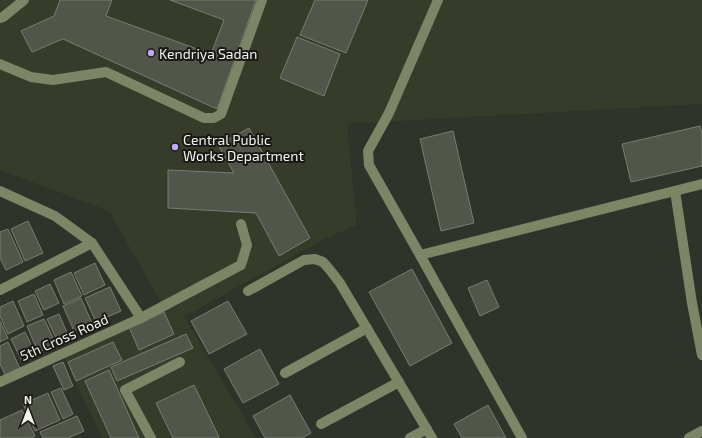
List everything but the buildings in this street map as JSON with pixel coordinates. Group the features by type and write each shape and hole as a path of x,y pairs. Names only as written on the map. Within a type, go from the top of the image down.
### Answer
{"street":[{"path":"0,18 24,0"},
{"path":"0,64 31,77 53,80 106,72 204,118 214,118 221,114 262,0"},
{"path":"438,0 389,113 368,151 369,165 522,438"},
{"path":"420,255 702,184"},
{"path":"0,191 56,216 92,243 141,318"},
{"path":"675,191 692,303 702,355"},
{"name":"5th Cross Road","path":"0,382 141,318 241,264 247,245 241,224"},
{"path":"0,290 92,243"},
{"path":"248,291 304,260 315,259 322,262 340,283 432,438"},
{"path":"285,373 367,328"},
{"path":"151,438 125,390 180,362"},
{"path":"321,424 399,382"},
{"path":"410,438 427,429"},
{"path":"689,438 702,431"}],"shaded area":[{"path":"0,0 702,0 702,104 347,124 357,225 322,240 184,317 256,438 102,438 63,356 164,308 109,211 0,170"}],"place":[{"name":"Kendriya Sadan","path":"151,53"},
{"name":"Central Public Works Department","path":"175,147"}]}
